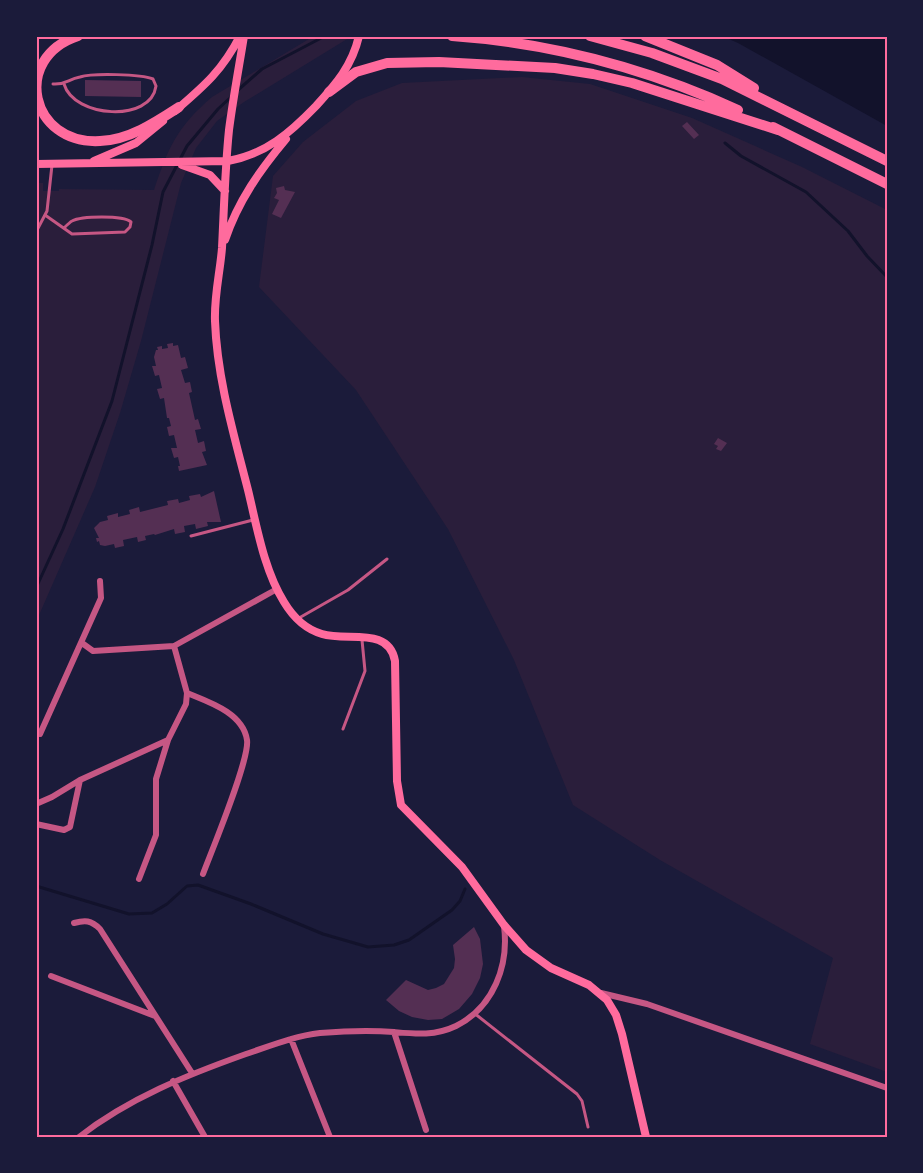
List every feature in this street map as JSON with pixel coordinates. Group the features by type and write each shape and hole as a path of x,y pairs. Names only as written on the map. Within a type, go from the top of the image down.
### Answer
{"highway":[{"path":"78,36 59,44 49,54 37,78 36,92 39,105 45,117 59,131 82,140 108,141 135,132 179,107"},
{"path":"452,36 540,46 628,67 701,93 887,183"},
{"path":"590,36 652,52 687,64 789,111 887,161"},
{"path":"645,36 717,65 789,111"},
{"path":"328,92 356,72 387,63 439,62 555,68 632,83 778,130"}],"main road":[{"path":"88,163 136,143 214,77 242,36"},
{"path":"242,36 229,131 215,306 218,355 226,401 255,519 277,590 297,619 309,628 321,633 384,641 389,646 394,657 397,790 401,805 462,867 520,944 551,968 601,993 618,1022 646,1137"},
{"path":"221,252 231,224 250,186 294,129 343,76 357,46 359,36"},
{"path":"42,163 228,161 258,151 294,129"},
{"path":"173,162 210,175 225,191"}],"street":[{"path":"40,734 101,598 100,581"},
{"path":"82,644 93,651 174,646 277,590"},
{"path":"139,879 156,836 156,778 168,740 186,704 187,693 174,646"},
{"path":"187,693 208,701 230,714 240,725 247,741 237,783 203,874"},
{"path":"36,804 80,780 168,740"},
{"path":"36,824 64,830 70,827 80,780"},
{"path":"74,923 84,920 93,922 100,929 192,1073"},
{"path":"79,1137 100,1120 173,1081 291,1038 321,1033 394,1032 415,1035 437,1033 457,1025 474,1014 494,989 506,947 504,925"},
{"path":"506,947 512,943 520,944"},
{"path":"51,976 155,1016"},
{"path":"601,993 647,1004 887,1088"},
{"path":"394,1032 426,1130"},
{"path":"291,1038 330,1137"},
{"path":"173,1081 205,1137"}],"lane":[{"path":"53,84 64,84 84,76 140,76 153,79 156,86 153,96 141,106 130,110 106,112 88,108 76,102 67,93 64,84"},
{"path":"36,232 45,215 42,163"},
{"path":"45,215 72,234 125,232 131,222 119,218 85,219 74,220 64,228"},
{"path":"191,536 255,519"},
{"path":"297,619 348,590 387,559"},
{"path":"343,729 365,671 362,638"},
{"path":"474,1014 577,1094 582,1101 588,1127"}],"shaded area":[{"path":"314,36 352,36 217,121 196,148 181,183 141,341 120,413 95,487 36,622 36,183 43,183 43,191 59,191 59,189 154,190 175,139 200,108 212,97"},
{"path":"722,36 887,36 887,126 738,43"},
{"path":"522,77 590,84 692,118 802,167 887,210 887,1072 810,1044 833,958 660,860 573,805 514,660 448,529 356,390 259,287 273,176 303,142 356,101 402,83"}],"building":[{"path":"85,80 141,81 141,97 85,96"},
{"path":"687,122 699,135 694,139 682,126"},
{"path":"284,186 285,190 295,192 281,218 272,214 279,200 274,198 277,193 276,188"},
{"path":"173,343 173,346 178,345 181,358 185,357 188,368 181,370 185,383 190,382 192,392 189,393 195,420 198,419 201,429 195,430 198,443 204,441 206,451 202,452 207,465 179,471 178,457 174,458 171,448 177,448 174,435 169,436 167,427 171,426 167,418 164,398 160,399 157,389 162,388 159,375 155,376 152,366 156,366 154,357 158,350 157,347 168,348 167,344"},
{"path":"718,438 727,443 721,451 716,449 718,446 714,444"},
{"path":"214,491 221,522 207,522 208,526 196,529 195,524 184,526 185,532 175,534 174,529 145,536 146,540 138,542 137,537 123,540 124,546 115,548 114,544 105,546 97,542 96,538 99,538 94,528 100,522 108,520 107,516 118,513 118,517 130,514 129,510 139,507 140,512 168,505 167,501 178,499 179,503 190,500 189,496 200,494 201,497"},
{"path":"474,927 480,939 483,964 480,978 472,994 459,1009 442,1019 428,1020 412,1017 399,1011 386,1000 406,980 428,990 444,984 454,968 453,945"}],"waterway":[{"path":"238,90 262,69 325,36"},
{"path":"36,588 63,529 112,401 152,245 163,192 187,146 231,97"},
{"path":"725,143 741,156 806,192 848,231 887,277"},
{"path":"36,886 129,914 152,913 167,904 187,886 198,885 323,934 368,947 394,945 409,940 452,910 460,901 465,889"}]}
